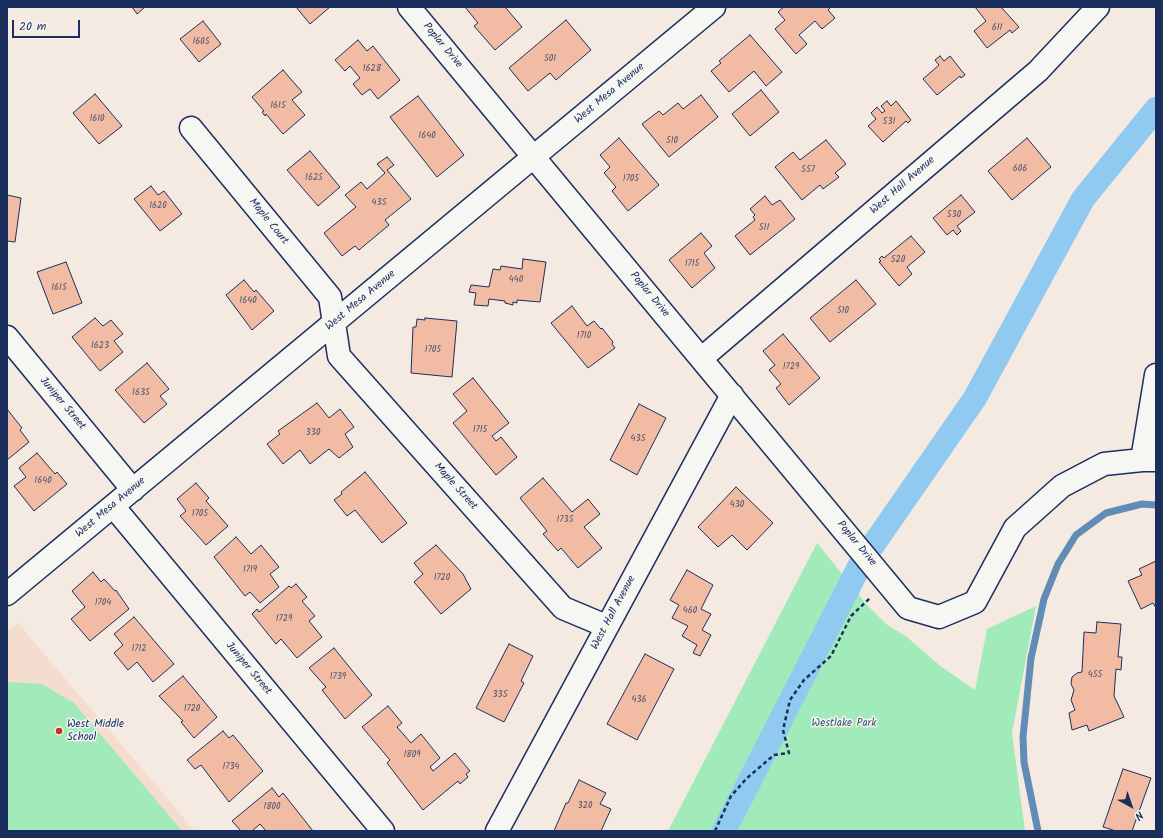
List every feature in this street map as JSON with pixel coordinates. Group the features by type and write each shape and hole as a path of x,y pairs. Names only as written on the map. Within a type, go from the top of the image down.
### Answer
{"street":[{"name":"Poplar Drive","path":"409,7 535,156 908,608 939,617 976,602 1015,528 1062,486 1104,464 1149,460"},
{"name":"West Mesa Avenue","path":"7,594 714,7"},
{"name":"West Hall Avenue","path":"702,358 1038,71 1098,7"},
{"name":"Maple Court","path":"191,128 330,297 334,322"},
{"name":"Maple Street","path":"334,322 338,356 479,515 563,608 606,626"},
{"name":"Juniper Street","path":"7,337 133,490"},
{"path":"1149,460 1156,375"},
{"name":"West Hall Avenue","path":"496,831 732,395"},
{"name":"Juniper Street","path":"113,506 383,831"}],"path":[{"path":"715,831 731,796 747,778 774,755 789,753 783,730 790,700 804,680 831,656 851,616 870,598"}],"shaded area":[{"name":"West Middle School","path":"18,623 195,831 7,831 7,632"}],"green space":[{"name":"Westlake Park","path":"817,543 868,606 886,624 907,637 939,665 975,690 987,629 1036,606 1012,733 1025,831 668,831"},
{"name":"West Middle School","path":"7,682 42,684 74,703 182,831 7,831"}],"building":[{"path":"132,7 145,7 137,14"},
{"path":"296,7 330,7 310,24"},
{"path":"465,7 505,7 522,27 495,50 474,26 478,23"},
{"path":"784,7 829,7 830,8 828,10 835,18 822,29 815,21 799,35 807,44 796,54 775,29 785,20 778,12"},
{"path":"975,7 1001,7 1019,27 1012,33 1010,30 987,48 974,31 986,21"},
{"path":"566,20 591,50 556,80 550,73 528,91 509,68"},
{"path":"203,21 221,44 199,62 180,39"},
{"path":"750,35 782,72 766,86 754,71 729,92 711,71 721,63 719,61"},
{"path":"358,40 367,51 373,46 400,80 378,99 370,89 362,95 353,84 360,78 350,66 345,71 335,60"},
{"path":"940,56 944,61 950,56 965,75 961,78 960,76 937,95 923,79 939,65 935,60"},
{"path":"283,70 302,92 292,100 305,115 283,134 266,114 265,116 262,112 264,111 252,97"},
{"path":"761,90 779,112 750,136 732,114"},
{"path":"95,94 122,126 99,144 73,113"},
{"path":"701,95 718,117 669,157 642,124 659,111 663,115 678,103 683,109"},
{"path":"418,96 464,155 437,177 390,117"},
{"path":"887,101 891,106 896,101 911,120 908,123 906,121 883,142 868,126 876,119 871,113 877,107 882,113 885,111 881,106"},
{"path":"619,138 659,185 628,211 612,191 616,187 604,173 610,167 600,155"},
{"path":"1027,138 1051,167 1012,200 988,171"},
{"path":"826,140 846,164 835,173 839,177 823,189 820,185 802,200 775,167 793,152 800,160"},
{"path":"310,151 340,187 318,206 287,170"},
{"path":"387,157 394,165 387,170 411,199 385,220 389,225 359,250 355,246 342,256 324,233 356,207 345,195 361,182 367,189 385,173 377,164"},
{"path":"151,186 158,195 164,191 182,214 160,231 134,199"},
{"path":"7,195 21,198 15,242 7,241"},
{"path":"961,195 975,212 957,226 961,231 957,235 953,230 947,235 933,218"},
{"path":"765,196 772,205 780,200 795,219 750,255 735,236 755,220 753,217 755,215 750,209"},
{"path":"701,233 712,246 704,253 715,268 692,288 669,260"},
{"path":"911,236 925,252 907,267 912,274 899,286 879,262 881,261 879,259 882,256 884,258"},
{"path":"523,259 546,262 540,302 517,300 517,303 513,302 513,305 505,303 505,301 489,299 488,306 474,305 476,293 469,292 471,285 489,287 493,269 500,270 501,266 522,269"},
{"path":"66,262 82,303 53,314 37,272"},
{"path":"244,280 254,292 256,290 274,311 252,330 226,295"},
{"path":"856,280 876,304 830,342 810,318"},
{"path":"572,306 587,326 594,321 601,329 602,328 613,342 612,344 615,348 588,368 551,323"},
{"path":"95,318 103,326 111,320 123,334 114,341 123,352 100,371 72,337"},
{"path":"425,318 457,321 452,377 411,373 413,327 416,327 417,319 425,320"},
{"path":"783,334 820,378 789,405 776,388 781,384 769,370 775,365 763,351"},
{"path":"147,363 169,389 160,396 167,404 144,423 115,390"},
{"path":"473,378 509,423 492,436 496,441 501,437 517,457 496,475 453,423 467,411 453,394"},
{"path":"317,403 329,418 340,409 354,427 345,434 353,447 339,458 329,449 310,464 300,450 283,464 267,444 280,434 278,431"},
{"path":"639,404 666,418 637,475 610,460"},
{"path":"7,409 22,428 20,430 29,442 7,460"},
{"path":"37,453 55,474 57,472 67,484 34,511 14,486 26,477 19,468"},
{"path":"365,472 407,523 382,543 355,510 347,516 334,500 342,494 341,492"},
{"path":"543,478 572,512 588,499 600,514 584,527 602,548 578,568 561,548 558,551 543,534 547,531 520,498"},
{"path":"196,483 209,498 206,501 228,526 206,545 180,516 186,511 177,499"},
{"path":"736,487 773,523 747,550 732,535 718,547 698,527"},
{"path":"236,537 251,554 261,545 279,567 270,574 279,587 260,603 250,592 245,596 214,557"},
{"path":"436,545 463,574 471,589 441,614 414,582 423,574 414,563"},
{"path":"1156,561 1156,608 1153,603 1141,609 1128,581 1142,575 1139,569"},
{"path":"687,570 713,585 701,609 711,614 702,630 711,635 700,656 693,653 697,645 682,636 688,626 672,618 679,605 670,600"},
{"path":"93,572 101,582 104,579 115,591 116,590 129,609 90,641 71,619 85,607 72,591"},
{"path":"296,584 307,597 302,601 315,616 309,621 322,637 297,658 281,639 276,644 252,614 257,609 259,612 289,586 291,588"},
{"path":"134,617 174,664 153,682 137,662 128,670 114,653 123,645 114,634"},
{"path":"1097,622 1121,624 1118,657 1122,657 1121,670 1116,669 1114,696 1124,717 1089,731 1087,725 1072,730 1069,713 1075,710 1071,700 1074,690 1071,684 1072,677 1077,673 1082,672 1084,632 1096,633"},
{"path":"509,644 533,656 521,681 524,683 504,722 476,708"},
{"path":"334,648 372,695 345,719 322,690 326,687 309,668"},
{"path":"645,654 674,669 637,740 607,724"},
{"path":"183,676 217,717 194,738 181,722 183,721 159,696"},
{"path":"388,706 402,723 397,727 411,743 421,734 440,758 430,767 433,771 455,753 470,771 466,774 468,777 460,784 458,781 423,810 387,763 390,760 362,727"},
{"path":"223,731 229,738 233,735 263,771 229,802 201,765 195,769 187,760"},
{"path":"1123,769 1151,778 1132,831 1116,831 1103,827"},
{"path":"579,780 606,793 600,804 611,809 601,831 554,831 566,803 568,803"},
{"path":"272,788 279,797 283,793 313,831 266,831 260,824 252,831 241,831 232,821"}],"waterway":[{"path":"724,831 862,561 975,398 1083,199 1156,109"},
{"path":"1038,831 1024,762 1023,737 1031,658 1044,599 1058,564 1076,535 1106,513 1142,504 1156,505"}],"place":[{"name":"West Middle School","path":"59,731"}]}
